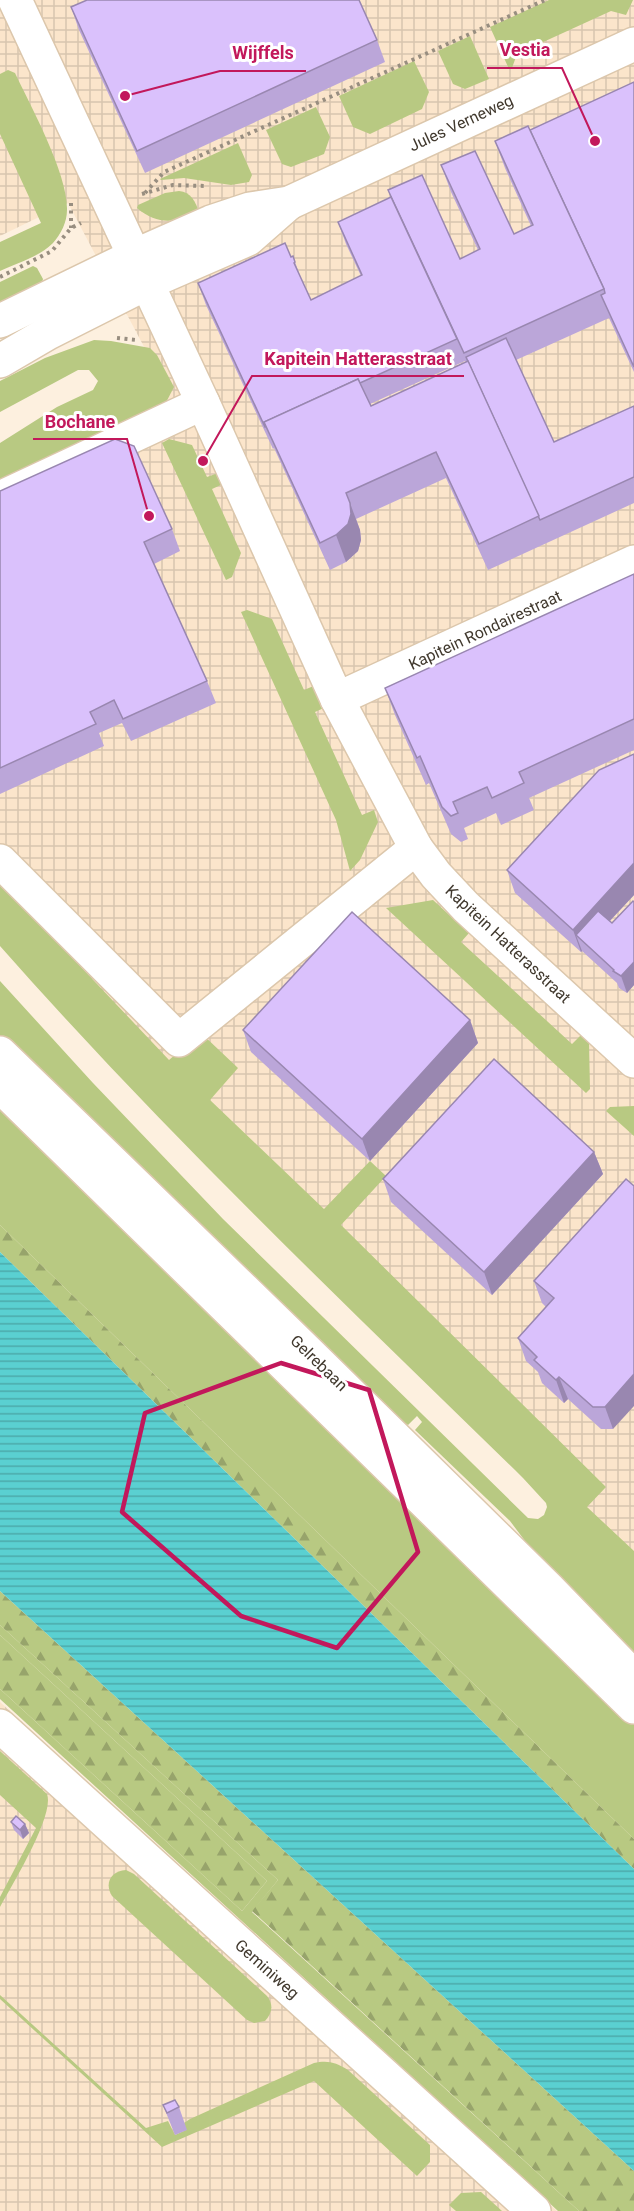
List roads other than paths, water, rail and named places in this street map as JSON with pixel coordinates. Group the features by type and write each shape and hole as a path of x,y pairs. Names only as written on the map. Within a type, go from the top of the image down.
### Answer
{"street":[{"name":"Kapitein Hatterasstraat","path":"15,0 203,403 337,699 416,848 466,908 634,1061"},
{"name":"Jules Verneweg","path":"0,321 141,270 248,239 289,203 634,44"},
{"name":"Jules Verneweg","path":"0,361 48,333 141,270"},
{"path":"0,498 203,403"},
{"name":"Kapitein Rondairestraat","path":"337,699 634,562"},
{"path":"0,861 178,1040 416,848"},
{"name":"Gelrebaan","path":"0,1053 539,1579 634,1677"},
{"name":"Gelrebaan","path":"0,1086 634,1707"},
{"name":"Geminiweg","path":"0,1726 534,2211"}],"water":[{"path":"0,1252 634,1869 634,2171 0,1591"}],"place":[{"name":"Wijffels","path":"125,96"},
{"name":"Vestia","path":"595,141"},
{"name":"Kapitein Hatterasstraat","path":"203,461"},
{"name":"Bochane","path":"149,516"}]}
